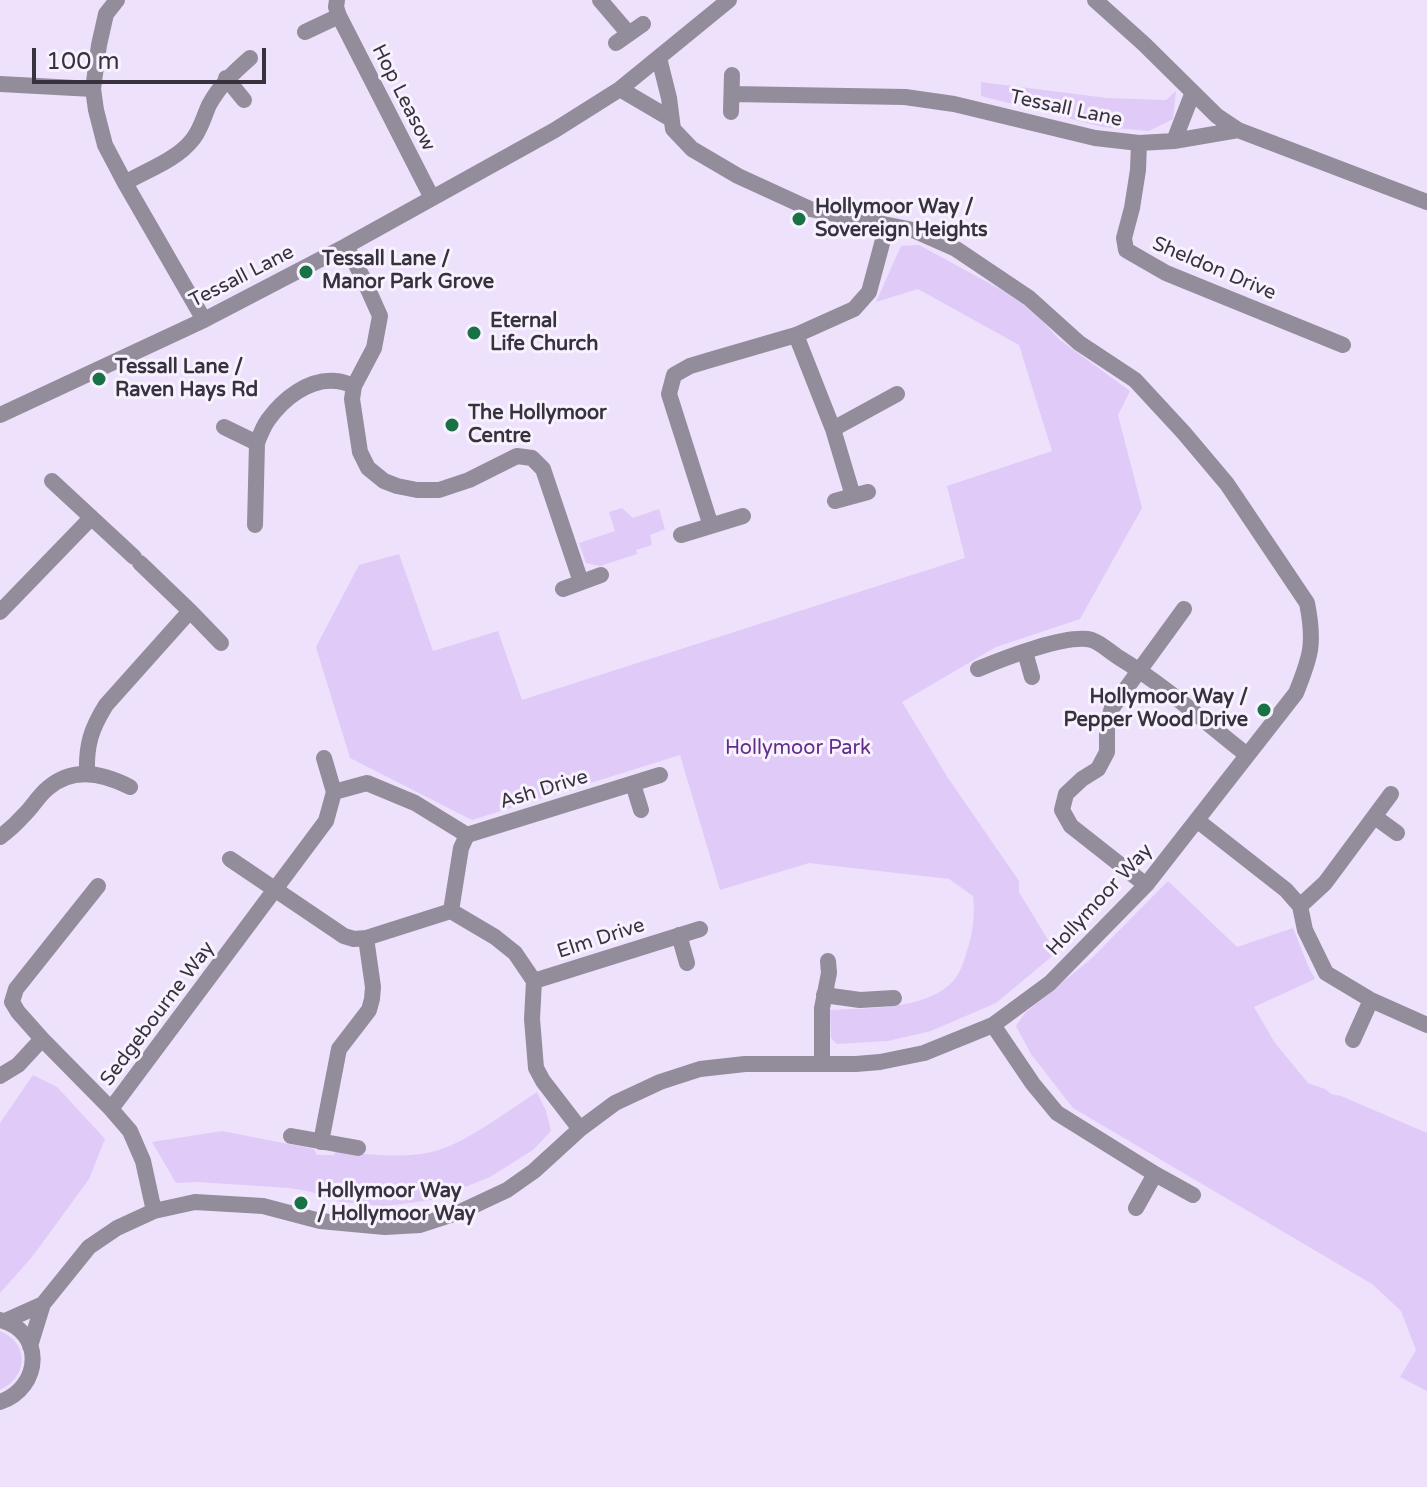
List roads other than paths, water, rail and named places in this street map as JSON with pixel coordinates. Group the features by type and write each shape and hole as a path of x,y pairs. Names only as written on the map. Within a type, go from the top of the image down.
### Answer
{"street":[{"path":"117,0 106,14 93,89 105,145 204,320"},
{"path":"600,0 629,34"},
{"name":"Tessall Lane","path":"0,415 204,320 346,246 555,130 620,89 729,0"},
{"path":"1095,0 1217,116 1238,130 1427,202"},
{"name":"Hop Leasow","path":"305,32 338,8 432,198"},
{"path":"125,183 187,146 196,136 226,78 250,58"},
{"name":"Hollymoor Way","path":"10,1400 29,1379 34,1380 30,1346 43,1304 89,1247 117,1228 154,1211 195,1202 263,1206 320,1221 385,1227 420,1225 460,1212 507,1190 615,1103 660,1082 700,1069 745,1064 856,1064 905,1057 924,1053 993,1025 1050,983 1146,885 1296,693 1312,648 1307,603 1227,484 1135,380 1079,343 1029,298 974,260 933,238 913,230 810,209 738,176 692,149 673,129 659,58"},
{"path":"731,112 732,75"},
{"path":"226,78 244,100"},
{"path":"0,84 93,89"},
{"name":"Hollymoor Way","path":"620,89 671,119"},
{"path":"1174,141 1193,92"},
{"name":"Tessall Lane","path":"732,94 905,97 954,104 1095,138 1139,143 1174,141 1238,130"},
{"name":"Sheldon Drive","path":"1139,143 1138,170 1124,238 1126,250 1166,273 1343,345"},
{"path":"711,526 669,394 674,375 690,366 796,335 854,309 869,292 887,225"},
{"path":"346,246 380,316 374,348 354,386 352,399 360,452 368,468 384,481 397,486 439,490 469,480 517,456 532,458 543,469 581,582"},
{"path":"796,335 861,494 835,501"},
{"path":"255,525 257,443 266,422 303,387 321,381 354,386"},
{"path":"833,429 897,394"},
{"path":"224,427 257,443"},
{"path":"52,481 221,643"},
{"path":"681,535 743,516"},
{"path":"0,612 91,518"},
{"path":"563,589 601,575"},
{"path":"1146,885 1071,826 1062,810 1066,794 1098,769 1107,752 1107,724 1112,708 1184,609"},
{"path":"87,774 90,733 97,719 190,611"},
{"path":"978,669 1053,644 1078,639 1092,640 1139,670 1247,755"},
{"path":"1025,652 1032,677"},
{"path":"324,758 334,792 367,783 415,803 467,835 461,848 451,911"},
{"path":"0,837 24,816 48,788 66,777 87,774 111,777 130,787"},
{"name":"Ash Drive","path":"467,835 660,775"},
{"path":"633,784 641,810"},
{"name":"Sedgebourne Way","path":"154,1211 143,1161 130,1131 111,1109 326,821 334,792"},
{"path":"1300,906 1325,883 1391,794"},
{"path":"1375,817 1397,833"},
{"path":"1198,821 1286,890 1300,906 1305,930 1326,973 1371,1000 1427,1025"},
{"path":"230,859 344,936 354,939 451,911 495,937 515,953 534,981 532,1019 536,1068 580,1129"},
{"path":"98,886 16,989 12,1002 42,1039 111,1109"},
{"name":"Elm Drive","path":"534,981 700,929"},
{"path":"679,935 687,963"},
{"path":"321,1142 339,1049 369,1010 372,999 366,938"},
{"path":"822,1064 828,961"},
{"path":"824,995 860,1000 894,998"},
{"path":"1353,1040 1371,1000"},
{"path":"993,1025 1012,1056 1057,1113 1193,1195"},
{"path":"0,1076 18,1065 42,1039"},
{"path":"291,1136 358,1148"},
{"path":"1136,1208 1155,1174"},
{"name":"Hollymoor Way","path":"3,1321 43,1304"},
{"path":"3,1321 18,1328 30,1346"}],"place":[{"name":"Hollymoor Way / Sovereign Heights","path":"799,219"},
{"name":"Tessall Lane / Manor Park Grove","path":"306,272"},
{"name":"Eternal Life Church","path":"474,333"},
{"name":"Tessall Lane / Raven Hays Rd","path":"99,379"},
{"name":"The Hollymoor Centre","path":"452,425"},
{"name":"Hollymoor Way / Pepper Wood Drive","path":"1264,710"},
{"name":"Hollymoor Way / Hollymoor Way","path":"301,1203"}],"park label":[{"name":"Hollymoor Park","path":"798,749"}]}
